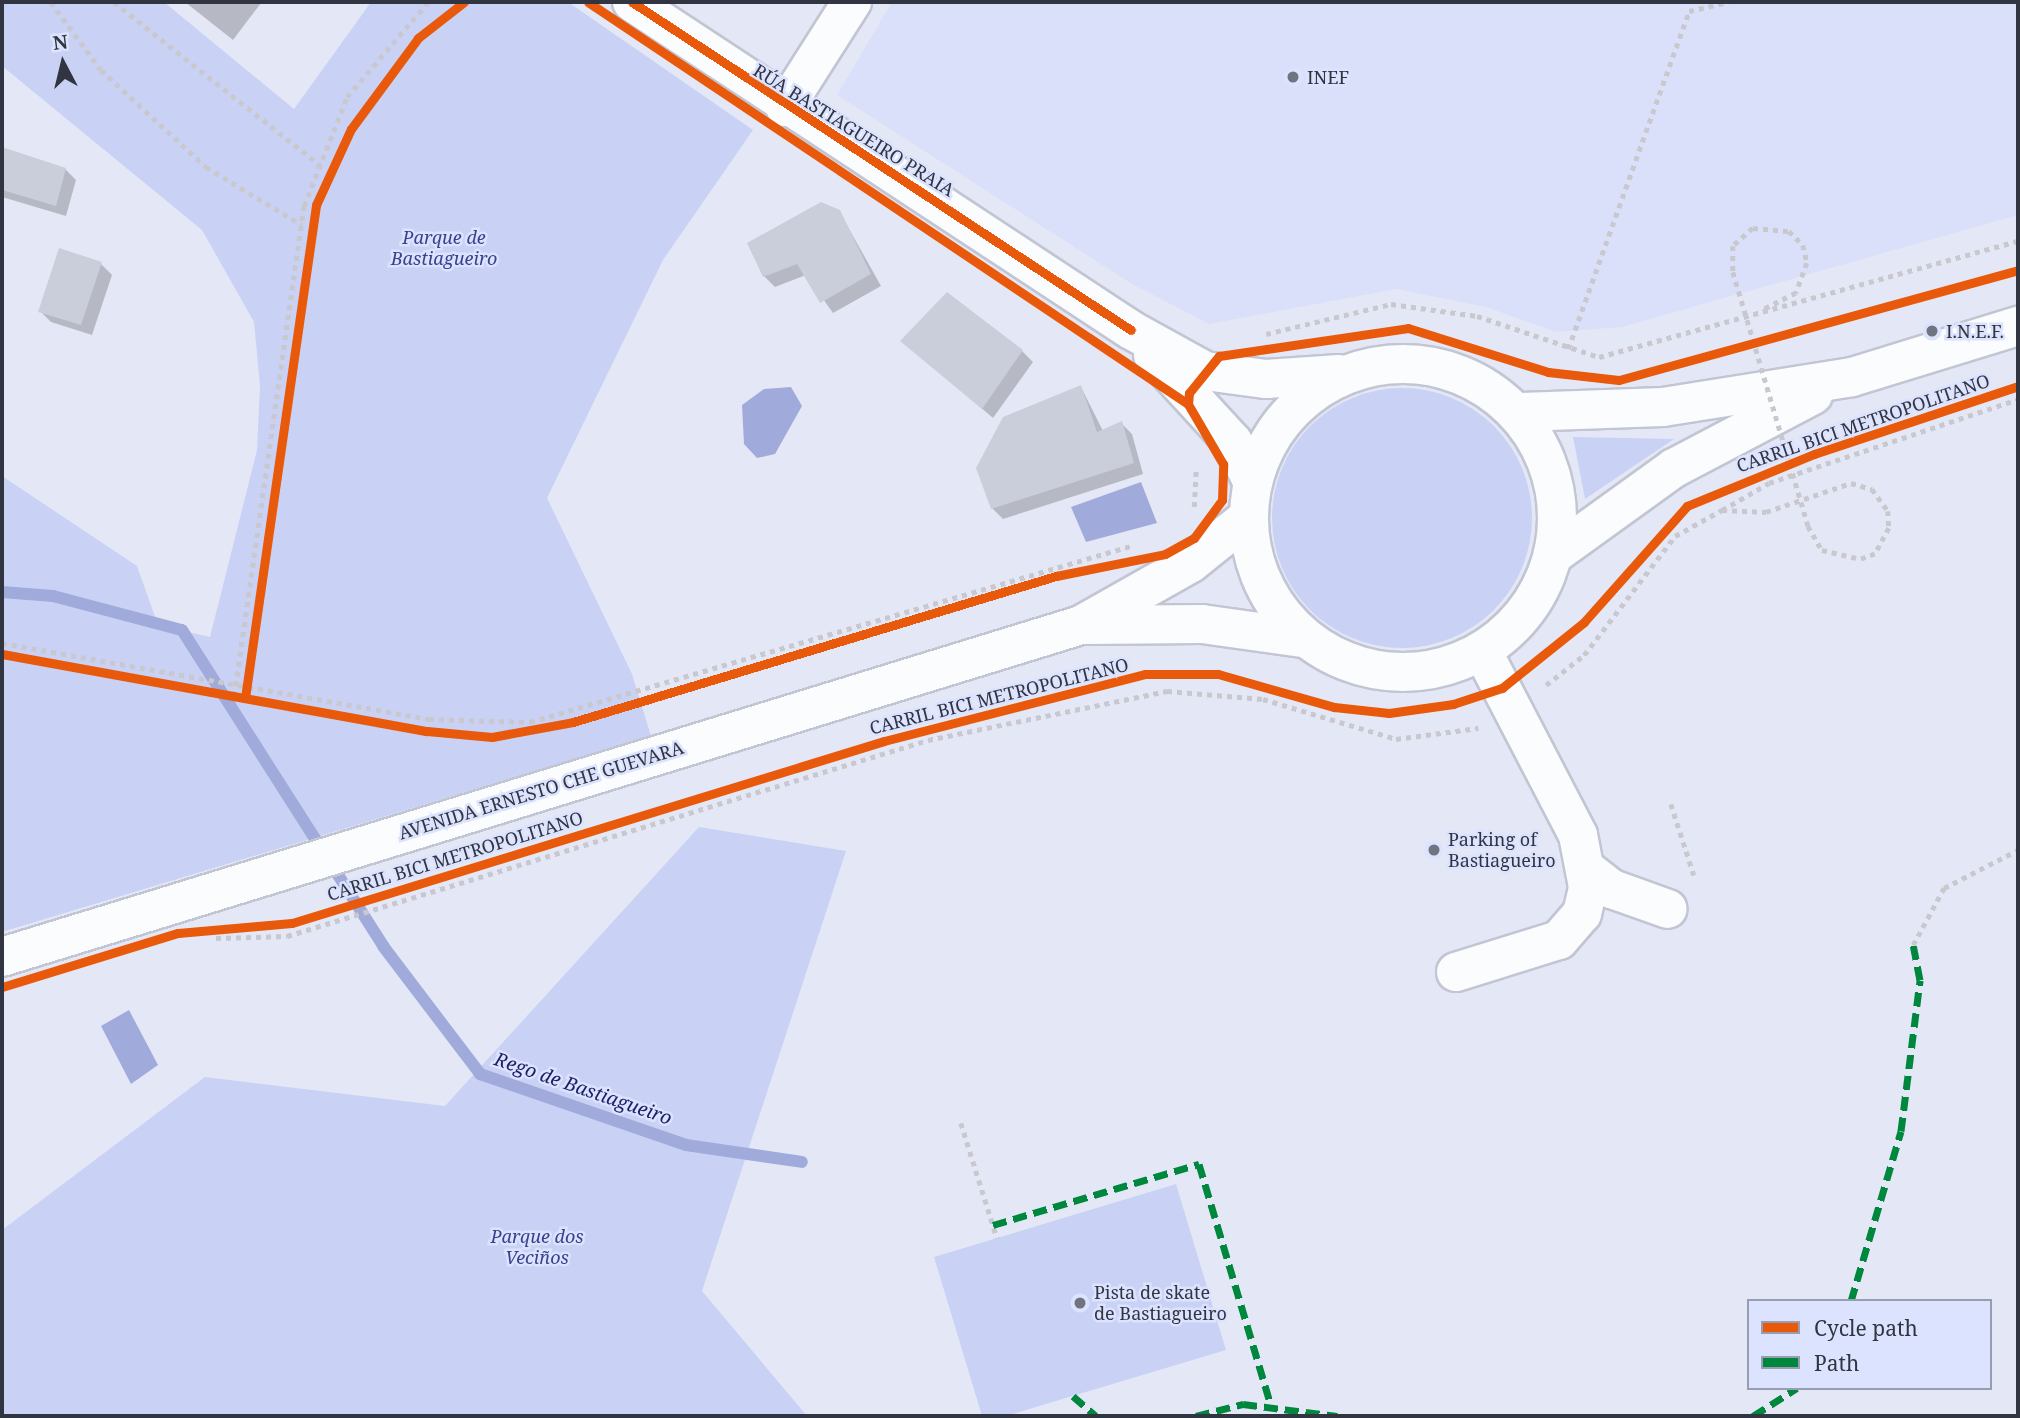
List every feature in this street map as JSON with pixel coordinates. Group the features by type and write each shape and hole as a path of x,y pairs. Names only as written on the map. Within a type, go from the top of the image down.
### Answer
{"main road":[{"name":"RÚA BASTIAGUEIRO PRAIA","path":"632,2 785,107 1131,330"},
{"path":"785,107 852,2"},
{"path":"1521,412 1663,407 1852,377 2018,326"},
{"path":"1131,330 1209,373 1266,379 1339,374 1416,361 1482,382 1521,412 1557,483 1556,553"},
{"path":"1131,330 1233,442 1251,479"},
{"path":"1339,374 1272,431 1251,479 1246,519 1264,591 1303,638 1346,664 1426,673 1485,656 1503,639 1556,553 1674,468 1852,377"},
{"name":"AVENIDA ERNESTO CHE GUEVARA","path":"2,957 1081,625 1191,563 1246,519"},
{"name":"AVENIDA ERNESTO CHE GUEVARA","path":"1081,625 1202,624 1303,638"},
{"path":"1485,656 1517,713 1582,852 1612,889 1683,898"},
{"path":"1456,972 1559,940 1582,915 1582,852"}],"path":[{"path":"51,2 101,70 206,167 302,225"},
{"path":"114,2 320,165"},
{"path":"232,696 302,225 320,165 346,97 428,2"},
{"path":"1568,349 1689,11 1728,2"},
{"path":"245,698 316,205 336,162"},
{"path":"1651,342 1709,323 1720,320 1743,315 1754,312 1765,310 1796,293 1807,263 1803,245 1780,228 1753,228 1733,246 1733,272 1737,285 1741,299 1745,312 1749,326 1752,339 1792,472 1796,486 1800,499 1804,513 1822,550 1840,558 1875,554 1889,528 1881,499 1872,489 1851,483 1833,488 1811,496 1800,500 1766,512 1722,510"},
{"path":"1253,336 1391,304 1477,316 1568,349 1599,357 2018,241"},
{"path":"1744,347 1767,341"},
{"path":"208,940 287,936 928,740 1167,691 1263,699 1396,739 1465,733 1517,713 1584,655 1675,536 1769,483 2018,399"},
{"path":"1192,516 1196,463"},
{"path":"1649,548 1672,523"},
{"path":"2,643 195,675 429,719 530,722 1149,540"},
{"path":"514,735 1056,576 1124,562"},
{"path":"2,654 453,733"},
{"path":"1311,699 1334,706"},
{"path":"1671,804 1683,898"},
{"path":"1913,945 1944,888 2018,850"},
{"path":"961,1123 997,1238"}],"shaded area":[{"path":"892,2 2018,2 2018,215 1622,327 1556,332 1486,307 1396,289 1209,324 1132,284 837,95"},
{"path":"791,387 802,406 775,454 757,458 744,444 742,405 764,389"},
{"path":"1141,482 1157,523 1086,542 1071,507"},
{"path":"129,1010 158,1065 131,1084 101,1026"}],"green space":[{"name":"Parque de Bastiagueiro","path":"2,2 164,2 294,109 371,2 568,2 753,130 663,260 547,498 632,674 651,736 2,932 2,476 137,566 158,625 210,637 257,450 260,386 254,322 202,230 2,66"},
{"path":"1389,388 1415,388 1440,393 1463,403 1485,417 1503,435 1527,480 1532,518 1527,556 1517,579 1503,601 1485,619 1440,643 1415,648 1389,648 1364,643 1341,633 1319,619 1301,601 1277,556 1272,531 1272,505 1277,480 1287,457 1301,435 1319,417 1364,393"},
{"path":"1573,437 1674,439 1585,499"},
{"name":"Parque dos Veciños","path":"699,827 846,851 702,1291 807,1416 2,1416 2,1230 205,1077 445,1106"},
{"name":"Pista de skate de Bastiagueiro","path":"1176,1184 1226,1350 1006,1416 982,1416 934,1257"}],"building":[{"path":"2,147 66,168 56,206 2,190"},
{"path":"821,202 840,210 871,274 820,303 797,264 763,277 747,243"},
{"path":"59,248 102,262 81,325 38,312"},
{"path":"947,292 1023,350 982,409 900,341"},
{"path":"1081,385 1097,432 1122,421 1134,463 991,509 976,468 1003,417"}],"waterway":[{"name":"Rego de Bastiagueiro","path":"2,592 53,596 182,630 383,946 480,1074 686,1145 802,1162"}],"marked path":[{"path":"1852,1299 1901,1131 1920,980 1913,945"},
{"path":"993,1225 1199,1164 1271,1406"},
{"path":"1753,1416 1794,1390"},
{"path":"1073,1396 1096,1416"},
{"path":"1196,1416 1243,1404 1337,1416"}],"cycle path":[{"path":"245,698 316,205 351,129 418,38 464,2"},
{"path":"2,654 427,731 492,737 573,722 1056,576 1165,554 1194,538 1222,500 1223,464 1188,404 588,2"},
{"path":"632,2 1131,330"},
{"path":"1188,404 1189,393 1219,356 1408,328 1548,372 1619,380 2018,270"},
{"name":"CARRIL BICI METROPOLITANO","path":"2,987 178,933 292,923 884,741 1145,674 1218,674 1334,707 1389,713 1453,704 1502,688 1584,622 1687,506 1814,454 2018,386"}],"place":[{"name":"INEF","path":"1293,77"},
{"name":"I.N.E.F.","path":"1932,331"},
{"name":"Parking of Bastiagueiro","path":"1434,850"},
{"name":"Pista de skate de Bastiagueiro","path":"1080,1303"}]}
